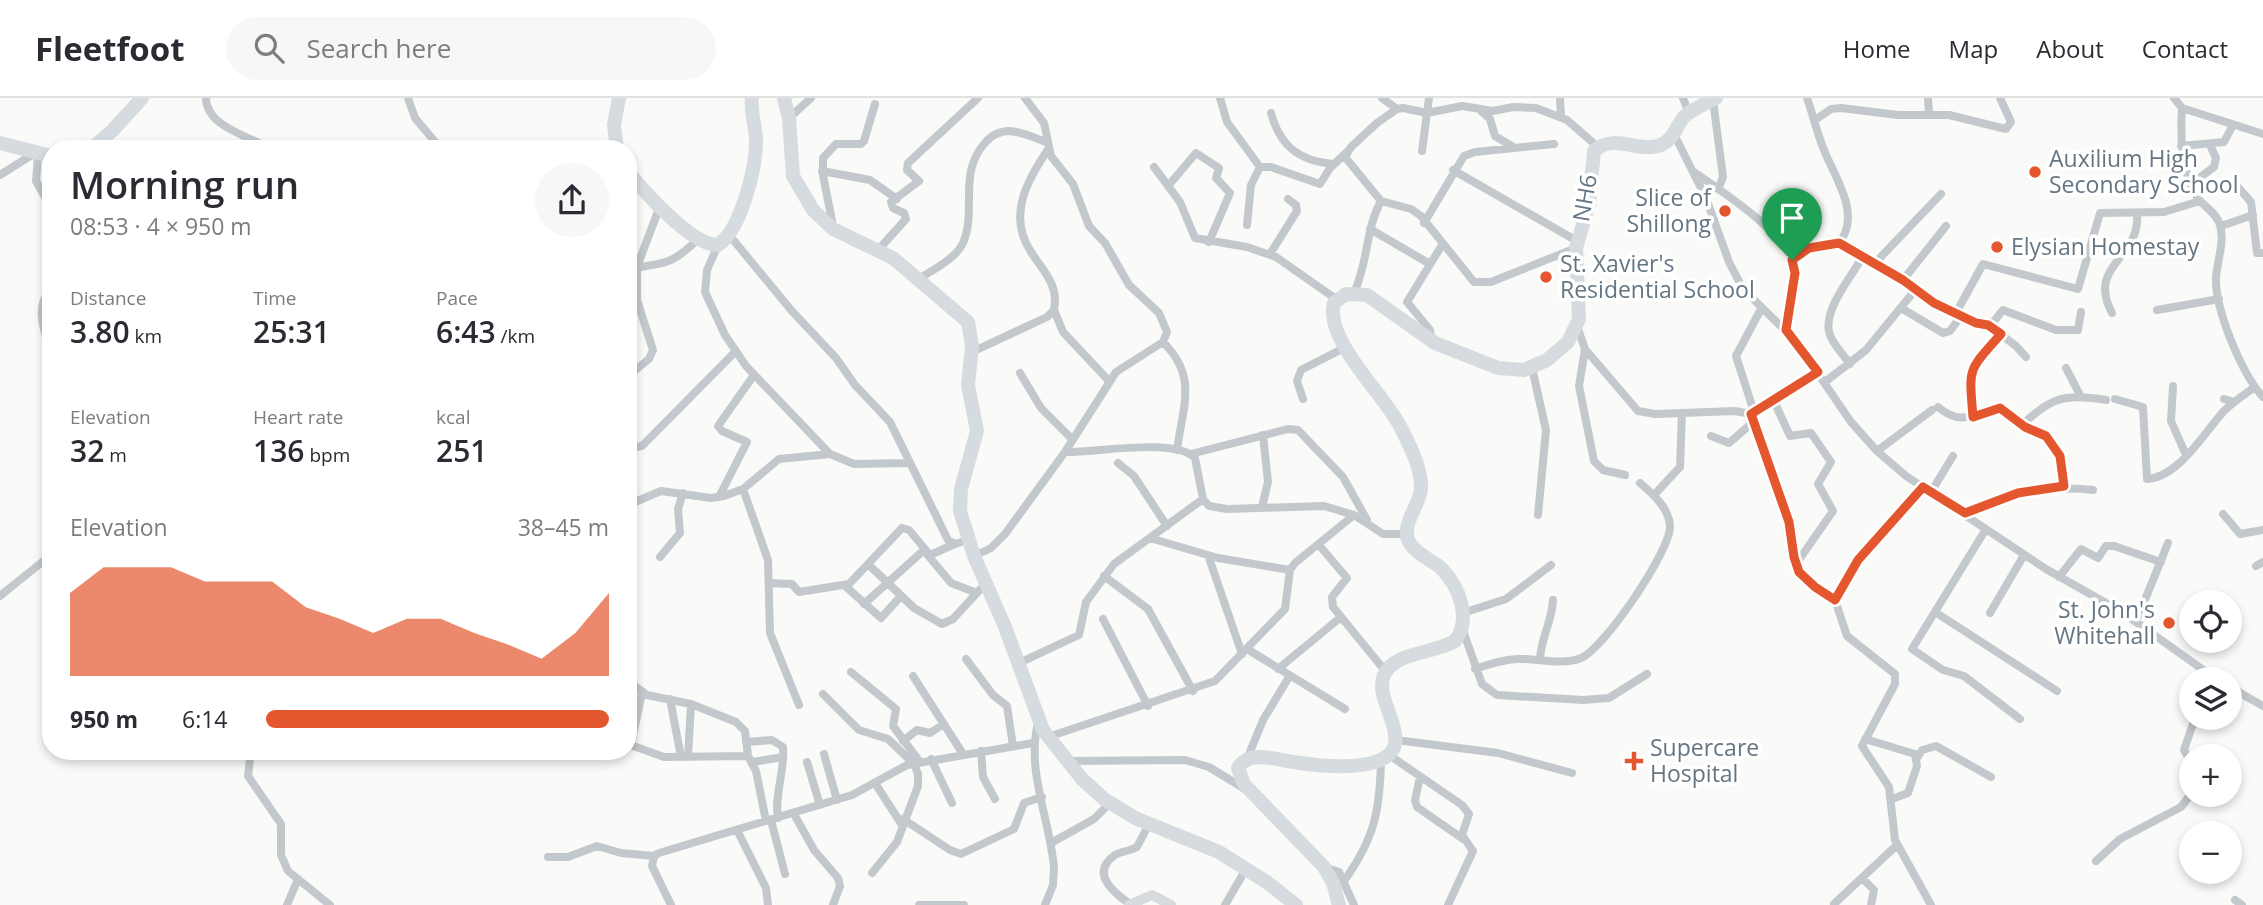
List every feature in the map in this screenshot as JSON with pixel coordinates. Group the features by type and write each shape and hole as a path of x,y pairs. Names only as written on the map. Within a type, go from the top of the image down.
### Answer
{"highway":[{"path":"101,140 142,98"},
{"path":"616,140 614,125 620,98"},
{"path":"637,182 698,239 724,240 738,218 755,155 752,98"},
{"path":"784,98 789,118 793,176 804,199 833,229 893,258 916,281 964,317 972,336 968,385 977,432 960,499 962,542 974,556 981,588 1017,664 1038,722 1066,761 1091,789 1110,803 1149,824 1210,848 1246,869 1296,905"},
{"path":"1674,134 1689,113 1715,99"},
{"name":"NH6","path":"1577,326 1580,305 1576,244 1589,204 1592,159 1598,147 1618,142 1652,147 1661,145 1674,134"},
{"path":"0,143 42,154"},
{"path":"1339,905 1333,883 1324,867 1252,794 1238,772 1247,759 1261,757 1339,765 1385,758 1396,740 1382,695 1387,671 1398,661 1448,645 1462,628 1463,612 1449,577 1415,550 1407,534 1421,489 1415,462 1396,418 1346,347 1332,317 1336,299 1354,293 1367,295 1431,340 1498,368 1532,368 1563,349 1577,326"}],"street":[{"path":"206,98 210,113 232,131 251,140"},
{"path":"408,98 415,118 433,140"},
{"path":"789,118 811,98"},
{"path":"879,249 906,219 904,213 891,205 919,181 908,170 908,163 978,98"},
{"path":"974,556 991,548 1005,534 1065,452 1109,381 1126,363 1163,342 1167,332 1166,323 1149,302 1129,285 1105,243 1088,226 1073,184 1048,146 1044,122 1026,98"},
{"path":"1220,98 1227,122 1260,167"},
{"path":"1382,98 1397,109 1427,113 1461,102 1493,111 1525,107 1561,117 1598,147"},
{"path":"1422,151 1429,98"},
{"path":"1560,98 1561,117"},
{"path":"1683,98 1689,113"},
{"path":"1807,98 1847,209 1845,233 1839,243"},
{"path":"1928,98 1929,114"},
{"path":"1815,120 1836,108 1886,114 1963,117 2007,129 2011,122 2000,98"},
{"path":"2174,98 2182,108 2263,134"},
{"path":"1715,99 1723,177 1718,189"},
{"path":"833,229 822,171 823,158 830,147 842,142 861,144 864,141 875,104"},
{"path":"2182,108 2181,146 2191,184 2200,201 2213,212 2221,226 2216,278 2219,299 2236,351 2263,397"},
{"path":"1260,167 1271,167 1316,185 1322,182 1333,164 1397,109"},
{"path":"1479,109 1490,119 1495,136 1516,148"},
{"path":"1271,113 1280,137 1289,148 1306,159 1333,164"},
{"path":"2181,146 2224,142 2233,125"},
{"path":"916,281 959,249 963,242 971,167 986,141 1006,130 1048,146"},
{"path":"1674,134 1693,172 1736,278 1761,309 1786,330 1852,422 1877,451 1927,490 2024,555 2136,622 2197,667"},
{"path":"1424,222 1453,170 1469,154 1553,144"},
{"path":"2191,184 2214,167 2216,158 2210,145"},
{"path":"1048,146 1029,177 1019,219 1029,250 1054,288 1054,310 1063,332 1109,381"},
{"path":"1347,152 1348,162 1381,201 1417,212 1474,282 1484,284 1576,244"},
{"path":"1168,186 1196,153 1219,168 1216,178 1230,194 1209,242"},
{"path":"0,175 42,154"},
{"path":"42,154 36,181 42,192"},
{"path":"1154,167 1185,211 1195,238 1270,254 1336,299"},
{"path":"1247,225 1251,185 1260,167"},
{"path":"1453,170 1576,244"},
{"path":"822,171 870,180 897,199"},
{"path":"1693,172 1765,226 1792,260 1795,273 1786,330"},
{"path":"2235,184 2248,197 2257,253 2263,253"},
{"path":"1875,263 1941,194"},
{"path":"1270,254 1297,211 1296,205 1288,199"},
{"path":"1354,293 1367,260 1370,229 1381,201"},
{"path":"1902,308 1943,333 1950,331 1983,264 2080,288 2100,213 2164,212 2200,201"},
{"path":"637,259 660,206"},
{"path":"2112,313 2105,294 2105,280 2111,267 2135,239 2137,213"},
{"path":"2221,226 2253,215"},
{"path":"1903,280 1946,226"},
{"path":"1370,229 1430,264"},
{"path":"637,268 680,258 698,239"},
{"path":"908,463 854,464 830,454 735,352 705,292 707,270 724,240 836,358 860,391 890,422 908,463 923,485 943,534 962,542"},
{"path":"1792,260 1809,248 1839,243 1903,280 1934,303 1988,325 2026,358"},
{"path":"1431,340 1430,330 1407,302 1442,245"},
{"path":"1850,364 1833,341 1829,326 1833,308 1863,257"},
{"path":"1825,382 1866,351 1916,289"},
{"path":"2157,310 2219,299"},
{"path":"637,300 653,350 649,359 637,369"},
{"path":"1761,309 1736,356 1752,416 1789,522 1796,564 1807,581 1835,600 1847,636 1895,674 1895,684 1865,739 1863,751 1884,777 1892,799 1892,824 1897,845 1931,905"},
{"path":"972,352 1047,317 1054,310"},
{"path":"1988,325 2003,310 2056,330 2077,330 2081,312"},
{"path":"1577,326 1585,349 1638,411 1735,411 1752,416"},
{"path":"1973,417 1969,383 1971,369 2001,334"},
{"path":"1163,342 1179,358 1185,372 1177,450"},
{"path":"1303,398 1297,381 1301,370 1346,347"},
{"path":"1585,349 1579,386 1594,461 1603,470 1625,475"},
{"path":"637,447 642,446 735,352"},
{"path":"1532,368 1546,430 1538,515"},
{"path":"2066,368 2081,397"},
{"path":"1711,436 1730,443 1752,416 1818,372"},
{"path":"1020,373 1041,408 1073,440"},
{"path":"719,497 747,442 722,431 719,423 754,375"},
{"path":"2173,386 2171,421 2186,455"},
{"path":"2022,425 2045,403 2081,397 2111,399 2143,407 2147,479 2165,474 2234,402 2255,387"},
{"path":"2224,399 2234,402"},
{"path":"1773,400 1790,436 1811,433 1831,462 1818,484 1833,511 1796,564"},
{"path":"1877,451 1935,409 1947,414 1973,417 2000,408 2022,425 2046,436 2056,447 2063,464 2064,486"},
{"path":"1654,495 1680,467 1682,413"},
{"path":"1065,452 1138,448 1177,450 1191,454 1287,429 1298,430 1343,477 1368,523"},
{"path":"1262,507 1268,482 1264,435"},
{"path":"637,500 652,493 683,492 719,497 743,489 779,459 830,454"},
{"path":"1191,454 1197,465 1203,499 1216,508 1312,505 1354,515 1383,534 1407,534"},
{"path":"1835,600 1858,560 1927,490 1953,456"},
{"path":"1118,463 1135,476 1167,526"},
{"path":"1475,669 1497,661 1573,661 1596,650 1666,545 1670,532 1667,514 1654,495 1640,483"},
{"path":"1965,513 2018,493 2064,486 2093,490"},
{"path":"743,489 766,549 770,632 799,705"},
{"path":"660,557 680,533 678,509 683,492"},
{"path":"1017,664 1079,635 1086,603 1104,576 1124,556 1203,499"},
{"path":"2223,514 2240,534 2263,530"},
{"path":"1048,737 1148,706 1215,681 1285,609 1290,570 1354,515"},
{"path":"769,583 792,584 799,592 844,585 855,580 902,528 909,530 951,583 981,588"},
{"path":"1986,529 1912,649 1913,653 1943,670 1964,676 2020,719"},
{"path":"1150,538 1208,555 1290,570"},
{"path":"925,551 934,555 962,542"},
{"path":"2136,622 2168,543"},
{"path":"1318,544 1347,578 1331,600 1341,617 1387,671"},
{"path":"2059,577 2081,549 2098,558 2106,546 2114,546 2161,562"},
{"path":"864,604 925,551"},
{"path":"1208,555 1245,651 1345,709"},
{"path":"1990,613 2024,555"},
{"path":"0,596 42,562"},
{"path":"869,565 901,596 942,624 948,623 981,588"},
{"path":"1463,612 1506,599 1551,565"},
{"path":"1104,576 1148,609 1192,691"},
{"path":"844,585 878,617 884,617 901,596"},
{"path":"1540,659 1542,638 1551,622 1553,600"},
{"path":"1935,612 2057,691"},
{"path":"1278,669 1341,617"},
{"path":"1103,619 1148,706"},
{"path":"1462,628 1482,684 1497,695 1583,700 1618,695 1647,674"},
{"path":"966,659 998,700 1007,706 1013,746"},
{"path":"851,672 896,709 893,726 917,763 918,786 902,822 897,842 872,873"},
{"path":"913,676 963,754"},
{"path":"1247,759 1263,720 1289,677"},
{"path":"637,689 642,693 691,704 742,726 772,820 785,874"},
{"path":"637,713 642,693"},
{"path":"824,694 859,730 884,735 917,763"},
{"path":"2242,694 2263,706"},
{"path":"670,699 685,757"},
{"path":"685,757 691,704"},
{"path":"1038,722 1033,743 1051,843 1052,885 1045,905"},
{"path":"904,741 917,730 930,733 944,724"},
{"path":"1865,739 1912,752 1917,758"},
{"path":"1396,740 1498,753 1572,773"},
{"path":"746,741 778,742 783,747 783,779 772,820"},
{"path":"548,858 568,857 597,846 621,853 654,856 837,800 917,763 1033,743"},
{"path":"1892,799 1908,793 1917,758 1922,750 1936,746 1991,778"},
{"path":"637,748 655,755 685,757 783,757"},
{"path":"981,751 983,777 995,799"},
{"path":"824,754 837,800"},
{"path":"1344,881 1375,826 1385,758 1420,777 1467,810 1463,840"},
{"path":"931,759 952,803"},
{"path":"1066,761 1168,759 1197,762 1252,794"},
{"path":"250,760 248,776 281,824 283,860 290,874 330,905"},
{"path":"807,762 820,805"},
{"path":"1420,777 1415,800 1417,807 1473,850 1448,905"},
{"path":"875,783 902,822 961,854 1014,829 1024,803 1042,797"},
{"path":"1051,843 1094,819 1110,803"},
{"path":"2096,861 2120,839 2181,807"},
{"path":"794,814 814,850 838,878 840,886 834,905"},
{"path":"1149,824 1137,847 1113,856 1105,869 1104,877 1109,890 1130,904 1152,895 1171,905"},
{"path":"737,830 766,888 768,905"},
{"path":"1834,904 1897,845"},
{"path":"654,856 652,866 671,905"},
{"path":"1324,867 1335,869 1344,881 1354,905"},
{"path":"1225,905 1246,869"},
{"path":"1862,878 1874,890 1871,905"},
{"path":"287,905 298,879"},
{"path":"1349,893 1359,905"},
{"path":"313,905 320,896"},
{"path":"919,905 964,905"}],"place":[{"name":"Auxilium High Secondary School","path":"2035,172"},
{"name":"Slice of Shillong","path":"1725,211"},
{"name":"Elysian Homestay","path":"1997,247"},
{"name":"St. Xavier's Residential School","path":"1546,277"},
{"name":"St. John's Whitehall","path":"2169,623"},
{"name":"Supercare Hospital","path":"1634,761"}],"route":[{"path":"1839,243 1903,280 1942,308 1982,326 1988,325 2001,334 1971,369 1969,383 1973,417 2000,408 2025,427 2046,436 2056,447 2063,464 2064,486 2018,493 1965,513 1923,487 1868,547 1838,590 1835,600 1807,581 1796,564 1789,522 1751,414 1818,372 1786,330 1795,273 1792,260 1809,248 1839,243"}]}
